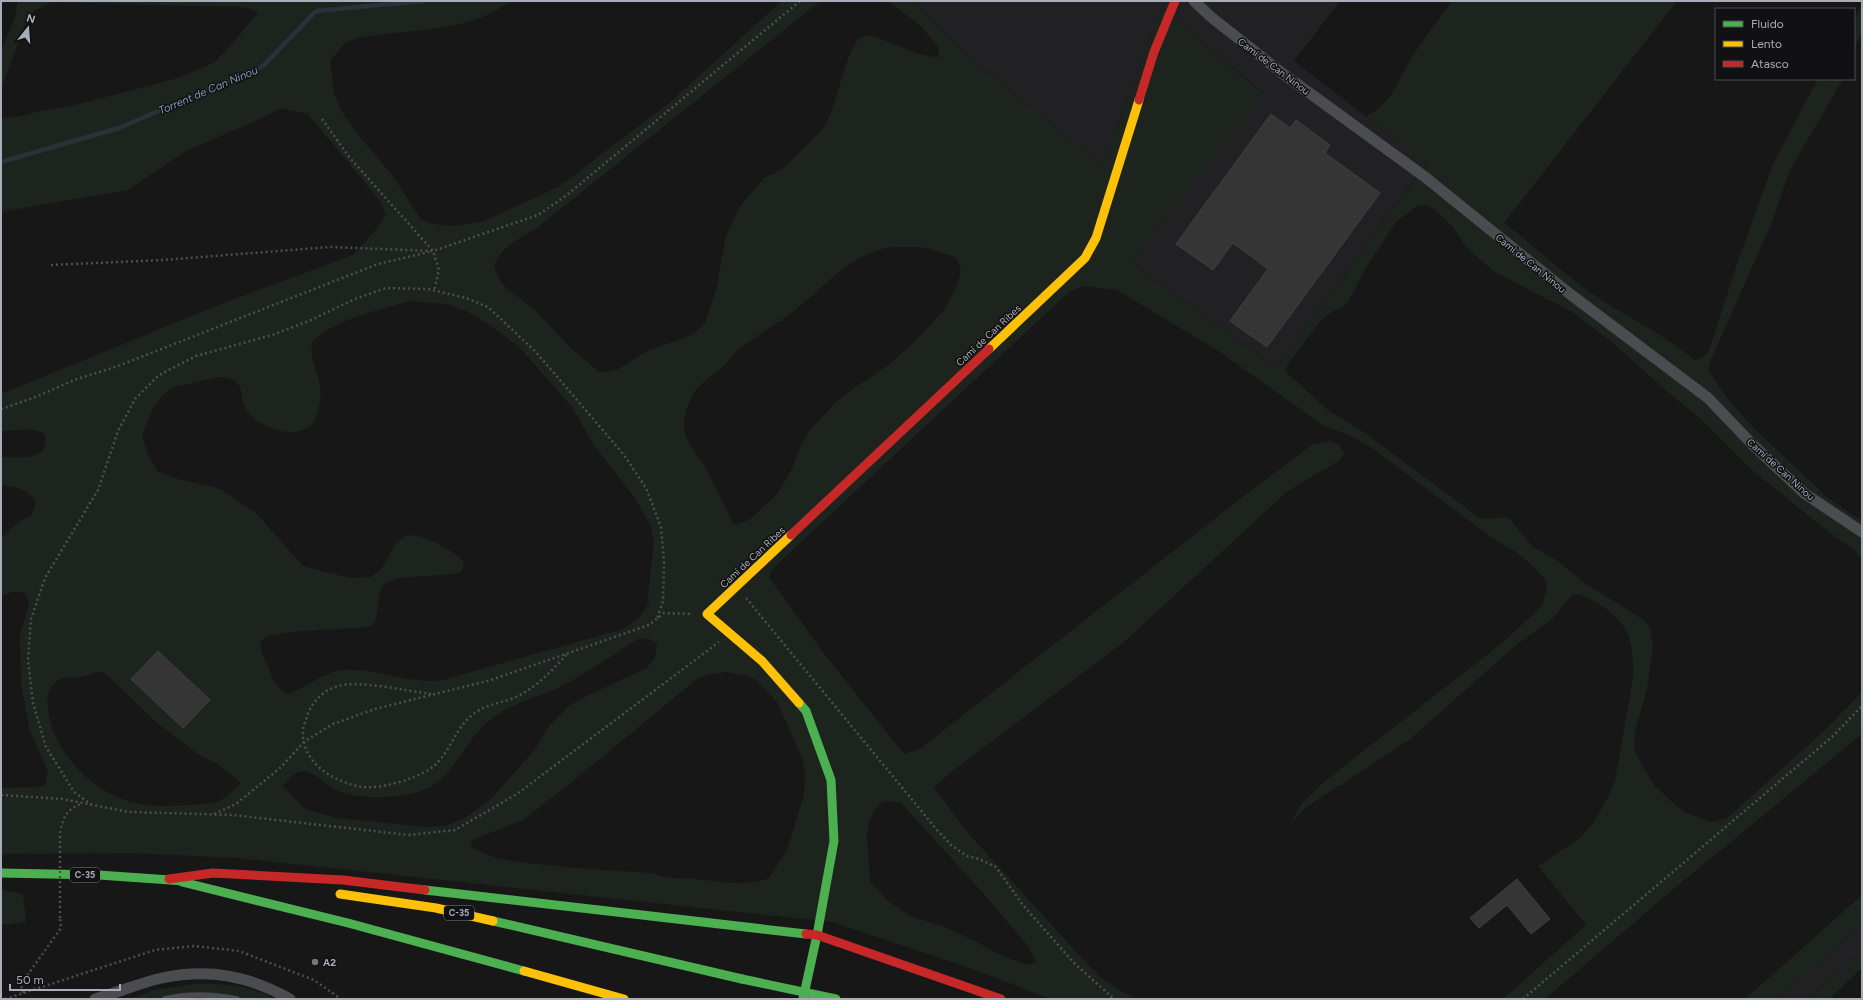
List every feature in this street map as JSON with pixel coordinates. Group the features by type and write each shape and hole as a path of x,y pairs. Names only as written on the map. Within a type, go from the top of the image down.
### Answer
{"main road":[{"name":"Camí de Can Ribes","path":"707,614 1085,258 1096,238 1154,52 1175,1"},
{"path":"707,614 762,661 806,711 831,780 834,841 817,935 803,999"},
{"name":"C-35","path":"1,873 99,875 169,879 234,886"},
{"path":"169,879 213,873 343,880 817,935 1001,999"},
{"path":"169,879 267,901 624,999"},
{"name":"C-35","path":"327,892 436,908 742,979 836,999"}],"street":[{"name":"Camí de Can Ninou","path":"1194,1 1211,17 1282,73 1425,177 1570,294 1708,398 1752,444 1804,493 1862,532"},
{"path":"95,999 161,978 186,974 215,974 242,978 269,987 290,999"}],"lane":[{"path":"165,999 177,996 215,994 237,999"}],"path":[{"path":"1,409 33,398 77,379 118,366 378,264 433,251 538,215 567,195 800,1"},
{"path":"322,119 350,158 433,251 439,270 434,291"},
{"path":"51,265 163,260 330,247 433,251"},
{"path":"92,804 74,792 46,747 33,703 28,660 32,619 45,578 98,490 118,431 135,399 158,375 196,356 272,335 310,321 355,299 386,288 434,291 466,298 488,307 535,351 624,455 646,488 661,527 664,562 663,601 657,619"},
{"path":"737,586 937,830 951,845 967,856 979,859 996,867 1022,904 1074,963 1114,999"},
{"path":"213,814 241,799 280,768 304,741 333,724 375,709 491,680 649,625 664,613 707,614"},
{"path":"1,795 62,799 129,812 233,815 408,835 455,830 517,794 730,634"},
{"path":"433,694 366,685 339,686 321,693 310,709 303,730 307,752 318,767 334,779 364,787 388,785 413,778 431,769 446,752 457,732 472,715 487,706 511,699 533,688 552,671 567,653"},
{"path":"1523,999 1833,736 1862,706"},
{"path":"23,993 21,984 60,928 60,833 63,818 70,809 84,803"}],"shaded area":[{"path":"18,1 510,1 497,10 482,17 451,26 358,38 343,46 330,62 334,92 340,109 359,136 393,176 421,220 433,224 453,226 482,222 560,186 669,103 782,1 820,1 537,228 511,244 496,260 494,267 502,284 537,312 571,348 599,372 617,370 647,351 692,335 705,323 716,290 726,236 740,206 764,178 781,170 824,128 831,112 849,56 858,39 865,35 875,37 919,54 938,57 939,48 922,27 888,1 912,1 966,54 1103,166 1161,8 1265,95 1131,262 1276,368 1426,164 1366,116 1382,106 1394,91 1407,65 1452,1 1677,1 1504,223 1597,297 1673,343 1696,361 1708,353 1739,258 1774,162 1817,80 1842,80 1790,170 1772,222 1710,362 1708,370 1730,402 1755,429 1829,499 1862,521 1862,559 1855,551 1817,523 1751,469 1702,420 1613,343 1572,312 1495,272 1464,244 1452,226 1435,210 1427,206 1418,205 1396,222 1364,271 1348,302 1342,308 1333,311 1322,319 1288,364 1285,371 1328,410 1365,433 1481,519 1506,517 1511,520 1533,547 1553,558 1588,585 1645,621 1650,628 1653,645 1647,689 1635,731 1634,748 1641,764 1655,786 1673,803 1687,813 1711,822 1727,818 1825,730 1862,692 1862,734 1670,892 1545,999 1503,999 1586,925 1538,866 1580,838 1594,822 1615,781 1633,678 1631,644 1624,626 1609,611 1599,604 1584,596 1573,594 1553,618 1515,646 1409,740 1305,808 1291,823 1301,804 1326,780 1502,643 1537,611 1542,605 1547,589 1546,581 1535,568 1516,552 1491,537 1372,448 1347,434 1324,426 1220,352 1117,290 1084,286 1068,293 784,558 771,571 769,577 822,651 904,754 921,748 1249,492 1313,444 1330,441 1339,445 1344,453 1340,460 1288,491 1125,641 954,770 934,787 967,832 1079,955 1101,978 1134,999 1050,999 970,968 832,922 237,858 130,853 1,854 1,788 39,787 45,785 48,772 29,728 21,682 20,635 29,605 27,594 14,592 1,597 1,538 20,521 31,516 36,503 26,491 12,486 1,485 1,457 28,457 38,454 43,451 46,439 43,433 30,429 1,431 1,394 221,304 353,255 377,228 386,215 380,201 308,114 281,108 258,120 186,151 128,190 1,212 1,118 17,117 75,105 178,78 213,63 223,54 258,13 252,9 240,7 51,2 34,11 26,22 1,89 1,51 15,18","holes":["893,247 921,247 955,257 961,272 956,288 944,310 916,340 890,364 847,393 834,404 811,429 802,443 790,473 777,494 749,520 734,525 712,479 686,437 684,420 686,410 692,396 695,391 727,362 736,351 799,307 842,270 866,255","409,301 446,304 466,311 484,321 519,347 572,407 593,444 634,497 651,526 654,542 648,595 649,603 639,618 623,629 443,680 430,681 405,679 368,671 343,670 335,671 321,677 288,694 276,684 272,676 262,651 261,645 263,639 269,636 295,632 368,627 374,624 383,584 398,578 456,574 462,571 464,565 462,560 429,539 407,535 396,543 382,568 371,577 351,578 303,566 258,515 230,495 217,488 178,479 158,472 148,455 142,435 152,410 160,398 171,388 218,377 231,379 238,384 245,408 249,414 262,424 285,432 303,430 313,424 320,401 319,381 312,358 313,341 334,326 359,316","640,638 652,640 657,644 655,657 647,668 580,699 568,707 549,726 535,749 493,797 470,815 456,822 444,826 425,827 336,818 305,809 283,786 289,778 298,772 304,771 313,774 338,791 356,796 389,797 418,792 430,787 440,780 449,771 480,730 498,714 570,682","97,672 104,673 109,677 157,723 199,755 218,764 241,783 217,802 197,805 160,806 136,803 121,798 105,791 91,781 66,755 57,740 51,725 48,709 48,694 53,684 59,680 84,676","728,672 750,677 756,680 777,702 802,758 805,773 804,795 787,850 769,878 750,883 732,883 668,877 653,873 587,869 528,863 498,858 471,846 472,840 523,820 567,786 697,679 708,674","882,802 900,802 984,894 1028,946 1036,962 1028,965 1002,956 945,927 910,916 888,901 870,881 867,836 869,821 876,808"]},
{"path":"912,1 1340,1 1294,61 1426,163 1276,368 1131,262 1265,94 1161,8 1103,166 966,54"},
{"path":"1862,6 1862,32 1855,47 1855,18"},
{"path":"1,890 23,894 26,922 1,925"},
{"path":"1862,895 1862,924 1777,999 1745,999"},
{"path":"1862,924 1862,951 1808,999 1777,999"},
{"path":"1862,951 1862,968 1829,999 1808,999"},
{"path":"194,984 235,986 255,990 273,999 130,999 154,990"}],"building":[{"path":"1271,114 1290,128 1296,120 1330,145 1325,153 1380,193 1267,347 1230,321 1268,269 1233,243 1213,270 1176,244"},
{"path":"158,651 210,700 183,728 131,679"},
{"path":"1517,879 1550,919 1531,934 1507,905 1479,928 1470,918"}],"waterway":[{"name":"Torrent de Can Ninou","path":"1,162 119,128 263,66 316,11 422,1"}],"traffic: fast":[{"path":"799,703 806,711 831,780 834,841 817,935 803,999"},
{"path":"1,873 99,875 184,881"},
{"path":"182,882 348,923 524,971"},
{"path":"425,890 806,934"},
{"path":"493,921 742,979"},
{"path":"742,979 836,999"}],"traffic: slow":[{"path":"989,349 1085,258 1096,238 1139,100"},
{"path":"791,535 707,614 762,661 799,703"},
{"path":"340,894 436,908 493,921"},
{"path":"524,971 624,999"}],"traffic: jam":[{"path":"1139,100 1154,52 1175,1"},
{"path":"791,535 989,349"},
{"path":"169,879 213,873 343,880 425,890"},
{"path":"806,934 817,935 1001,999"}],"place":[{"name":"A2","path":"315,962"}]}
